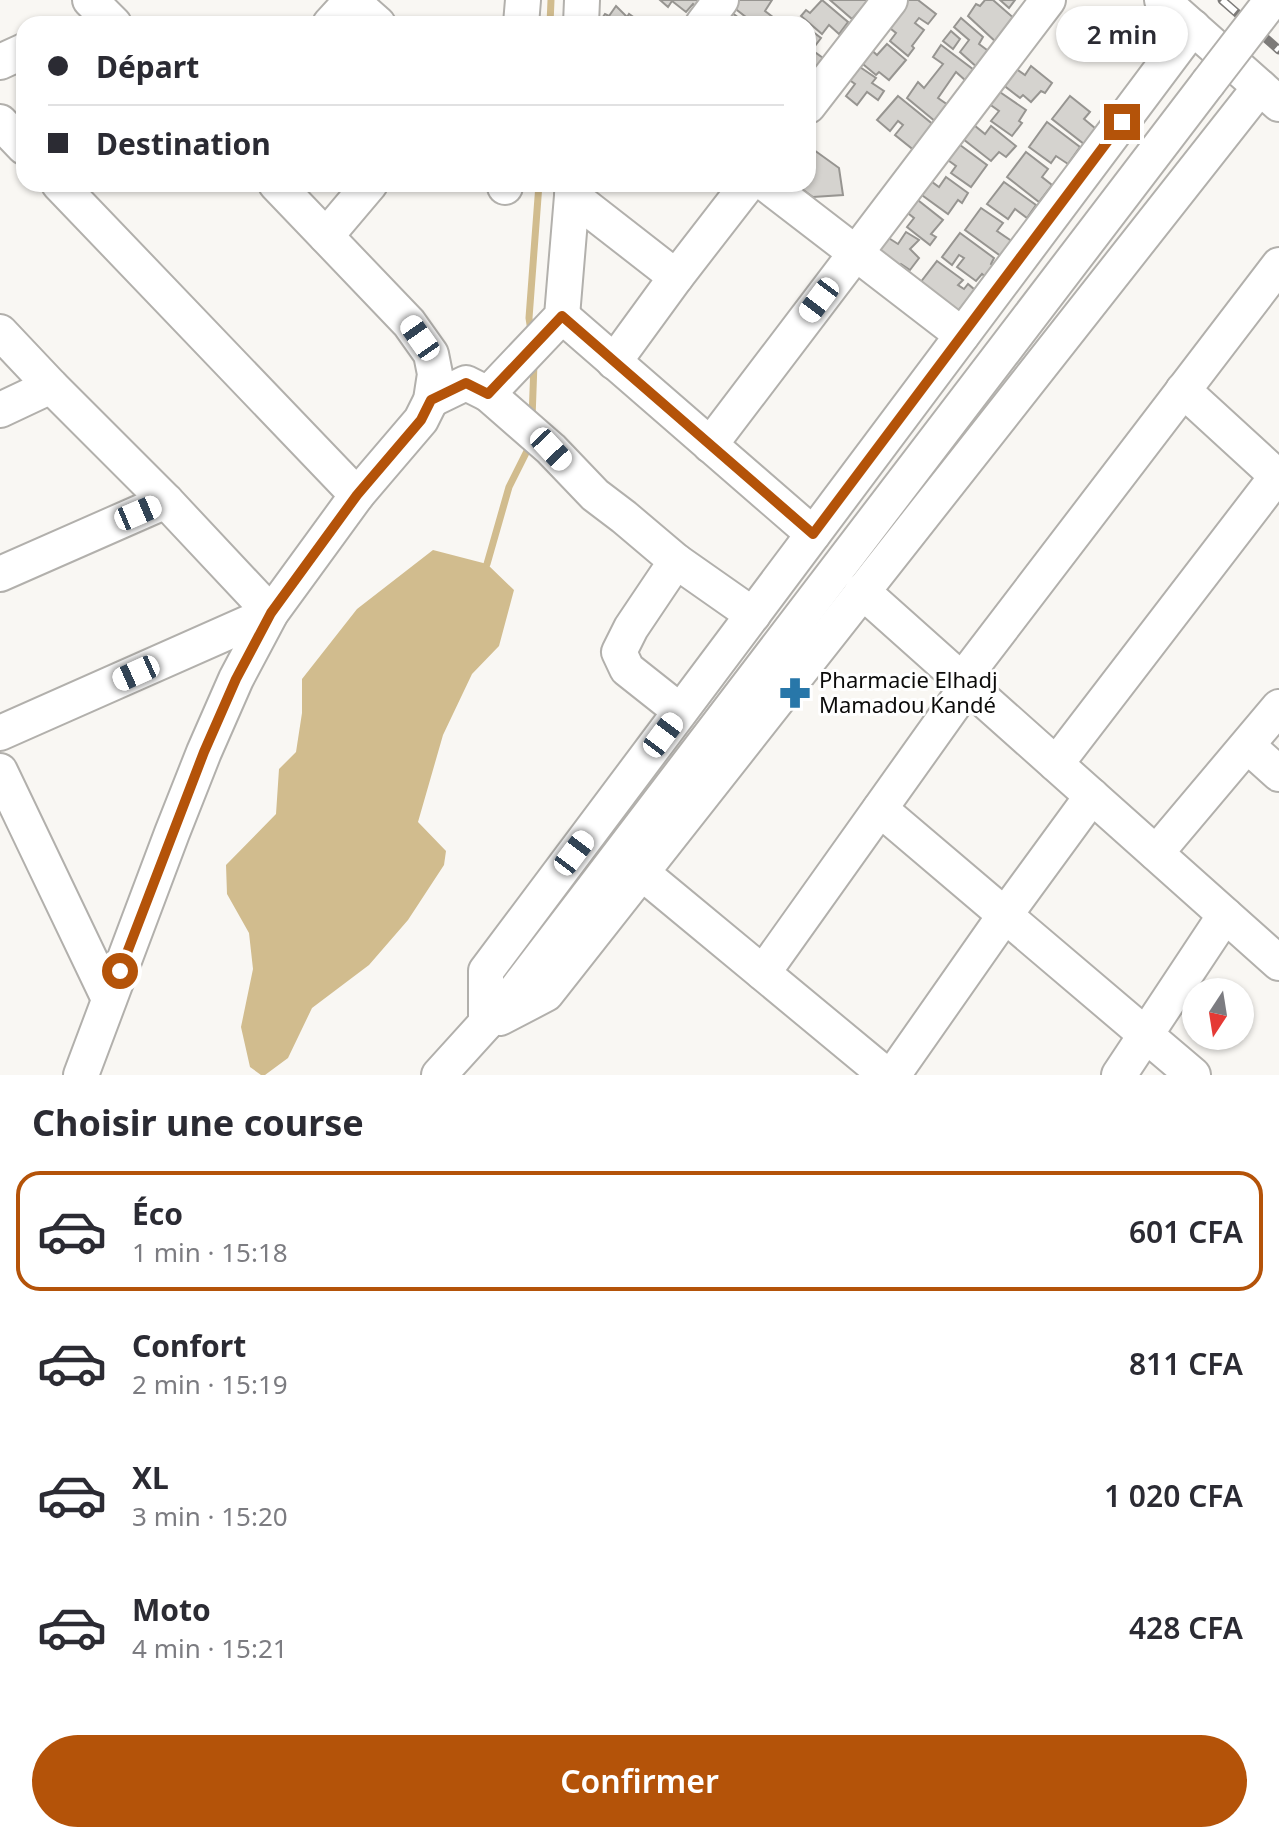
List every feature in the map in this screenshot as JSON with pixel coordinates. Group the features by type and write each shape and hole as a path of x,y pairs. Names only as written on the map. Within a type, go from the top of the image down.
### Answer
{"street":[{"path":"337,16 351,0 369,16"},
{"path":"816,96 890,0"},
{"path":"710,445 1048,0"},
{"path":"461,1075 491,1022 546,994 862,591 1269,95 1162,0"},
{"path":"439,1075 491,1022 516,990 1272,0"},
{"path":"491,1022 486,971 1193,27"},
{"path":"0,122 16,139"},
{"path":"67,192 357,495"},
{"path":"81,1075 204,752 236,679 271,613 357,495 421,420 431,400 435,374 431,354 409,323 284,192"},
{"path":"326,236 363,192"},
{"path":"488,394 562,316 572,192"},
{"path":"574,192 676,277"},
{"path":"614,362 742,192"},
{"path":"776,192 962,335"},
{"path":"763,973 880,809 965,682 1183,390 1275,280"},
{"path":"562,316 813,534"},
{"path":"0,332 271,613"},
{"path":"431,400 466,383 488,394 551,449 595,495 676,561 753,615"},
{"path":"0,410 51,386"},
{"path":"1056,764 1278,477 1183,390"},
{"path":"0,574 166,501"},
{"path":"676,561 631,628 619,652 627,669 680,711"},
{"path":"862,591 1279,963"},
{"path":"0,733 271,613"},
{"path":"1156,853 1279,707"},
{"path":"1248,746 1279,774"},
{"path":"0,771 109,999"},
{"path":"893,1075 1092,796"},
{"path":"880,809 1193,1075"},
{"path":"641,872 886,1075"},
{"path":"1119,1075 1225,915"}],"shaded area":[{"path":"433,550 487,564 514,590 499,646 472,674 443,735 418,822 446,851 444,865 408,920 369,965 312,1008 288,1058 261,1075 250,1067 241,1027 253,969 249,933 227,894 226,865 276,814 279,769 296,752 302,713 302,679 357,609"}],"building":[{"path":"660,0 700,0 686,12 672,1 668,7"},
{"path":"738,0 772,0 765,11 771,16 745,16 733,7"},
{"path":"822,0 848,22 839,34 829,25 822,34 816,29 816,16 801,16 806,10 810,13"},
{"path":"830,0 869,0 852,19"},
{"path":"899,0 918,0 936,14 928,24 919,18 915,23 924,30 908,56 890,41 896,33 886,25"},
{"path":"985,0 993,0 1016,20 997,43 968,16 976,4 980,6"},
{"path":"1000,0 1015,0 1009,8"},
{"path":"616,6 626,16 609,16"},
{"path":"961,18 983,37 979,44 991,53 979,69 960,52 969,40 954,27"},
{"path":"951,31 960,39 953,49 943,41"},
{"path":"887,44 906,60 889,80 879,72 876,75 858,60 868,47 877,55"},
{"path":"941,45 974,70 966,81 956,72 938,98 948,105 936,122 907,98 918,82 924,88 943,64 933,57"},
{"path":"816,53 823,58 816,68"},
{"path":"854,63 876,78 872,83 884,91 878,100 867,92 857,105 846,96 855,84 844,76"},
{"path":"1031,66 1052,83 1045,93 1041,91 1031,102 1023,95 1020,98 1002,84 1015,68 1025,75"},
{"path":"994,88 1026,110 1019,121 1022,123 1012,136 991,121 999,111 985,101"},
{"path":"898,96 935,126 915,151 895,135 903,125 898,121 890,131 877,120"},
{"path":"1070,96 1090,112 1084,119 1096,129 1084,144 1052,119"},
{"path":"969,121 985,134 991,126 1016,146 1006,157 999,152 991,161 958,135"},
{"path":"1047,122 1080,147 1068,164 1056,156 1051,163 1029,147"},
{"path":"956,142 987,165 971,187 951,173 956,166 945,158"},
{"path":"816,151 839,168 843,195 813,197 806,192 816,192"},
{"path":"1026,152 1048,169 1042,177 1052,185 1039,202 1007,177"},
{"path":"946,177 968,193 962,203 958,200 948,214 919,193 928,179 939,187"},
{"path":"1004,182 1036,205 1027,218 1015,209 1008,219 987,204"},
{"path":"914,197 943,220 931,234 936,237 930,245 907,227 914,218 904,210"},
{"path":"981,208 1003,223 997,231 1013,242 1002,257 965,230"},
{"path":"906,232 919,240 910,249 919,258 910,270 901,264 897,269 873,250 884,235 898,244"},
{"path":"960,233 994,258 991,264 995,267 987,278 982,274 976,281 957,267 964,258 959,255 952,265 942,257"},
{"path":"937,261 963,280 958,285 964,289 968,284 975,290 958,311 920,283"}],"waterway":[{"path":"550,16 551,0"},
{"path":"531,331 529,318 538,192"},
{"path":"532,419 534,363"},
{"path":"487,564 509,487 531,443"}],"railway":[{"path":"1222,0 1279,50"}],"place":[{"name":"Pharmacie Elhadj Mamadou Kandé","path":"795,693"}],"route":[{"path":"120,971 204,752 236,679 271,613 357,495 421,420 431,400 466,383 488,394 562,316 813,534 1122,122"}]}
